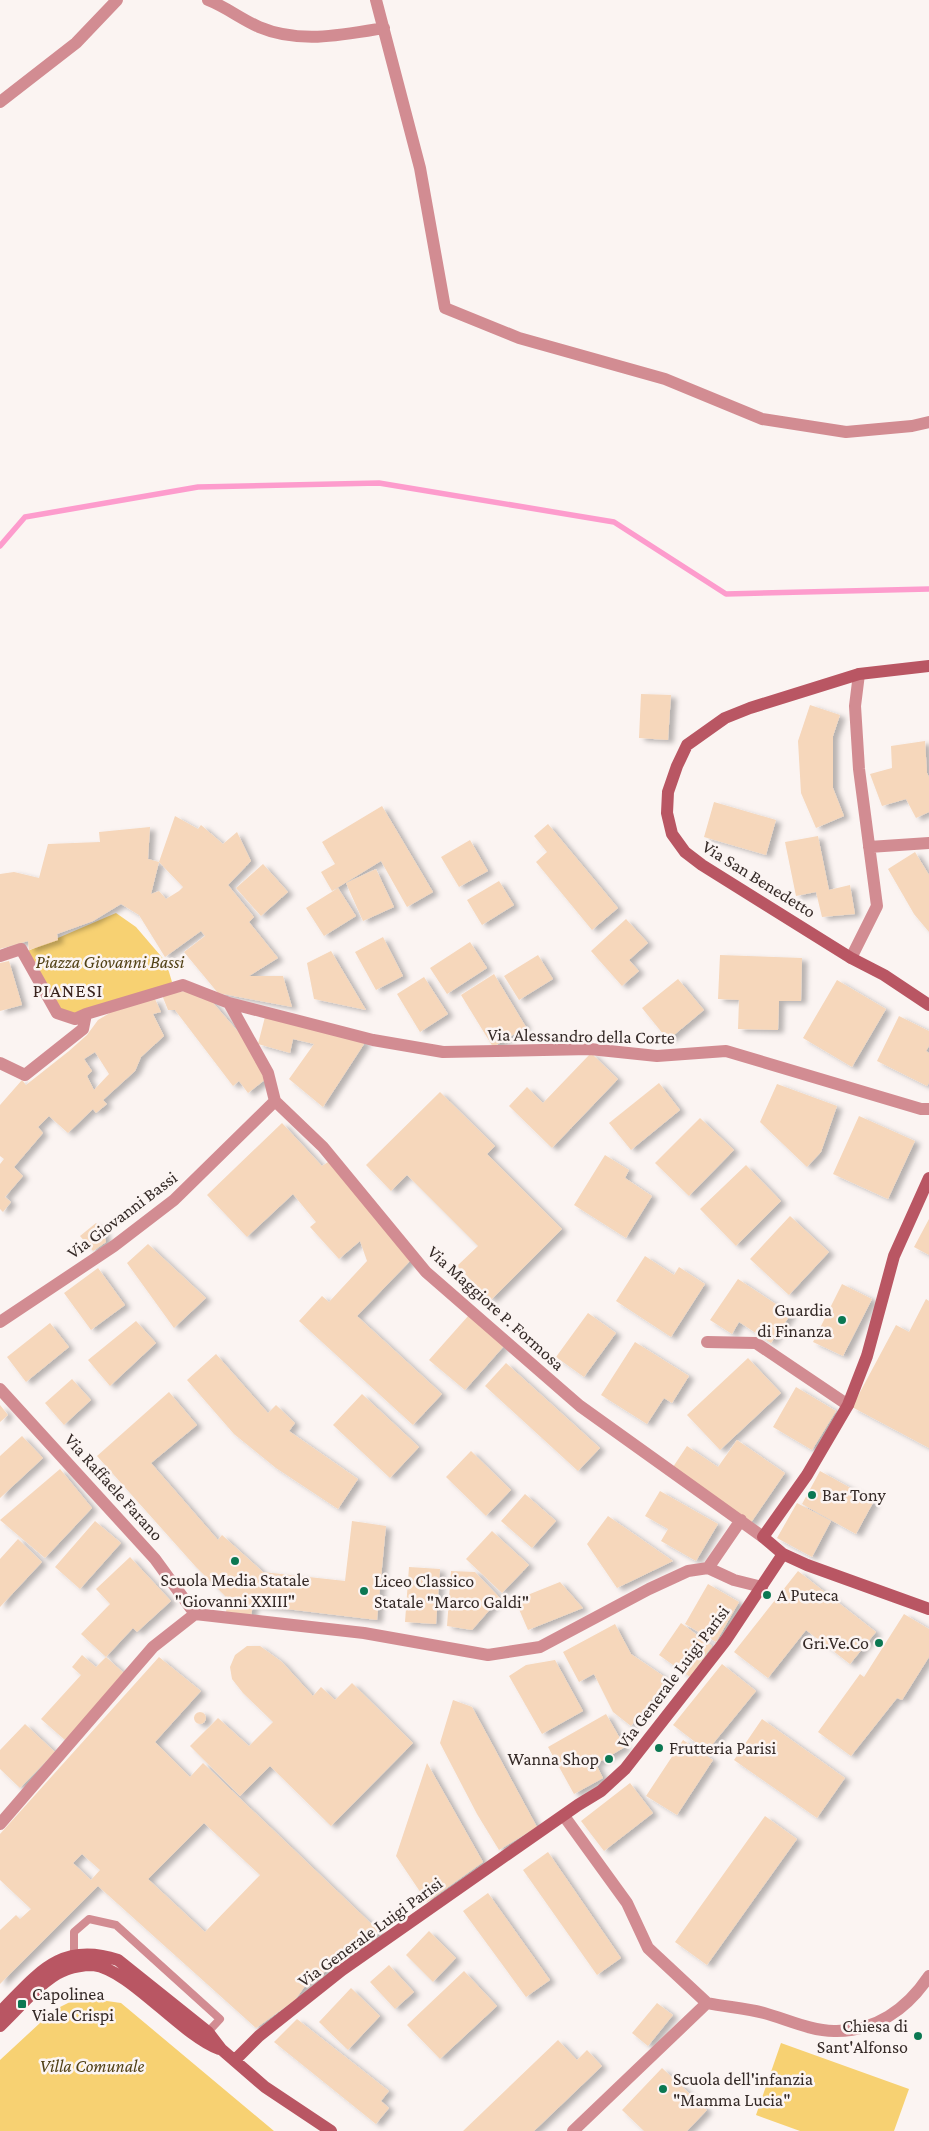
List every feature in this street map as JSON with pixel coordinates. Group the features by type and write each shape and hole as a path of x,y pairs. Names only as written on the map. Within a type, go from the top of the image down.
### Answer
{"street":[{"path":"0,102 76,43 117,0"},
{"path":"208,0 224,6 258,27 281,34 315,37 345,35 384,28"},
{"path":"376,0 420,168 445,308 519,338 665,379 762,420 846,432 912,426 929,422"},
{"name":"Via San Benedetto","path":"929,666 859,674 750,708 725,718 687,745 676,766 668,792 667,813 672,834 685,852 702,865 851,958 884,975 929,1005"},
{"path":"851,958 876,906 859,768 856,715 859,674"},
{"path":"869,847 929,842"},
{"name":"Via Alessandro della Corte","path":"0,956 21,949 56,1013 75,1019 184,984 229,1003 373,1040 443,1052 590,1050 657,1056 726,1050 921,1109 929,1109"},
{"path":"229,1003 268,1072 275,1101"},
{"path":"0,1063 25,1075 83,1029 86,1014"},
{"name":"Via Giovanni Bassi","path":"0,1322 114,1246 174,1200 275,1101"},
{"name":"Via Maggiore P. Formosa","path":"275,1101 323,1147 426,1272 580,1406 763,1537"},
{"path":"929,1178 894,1256 867,1356 848,1405 806,1476 763,1537 783,1554 807,1565 929,1609"},
{"path":"707,1342 756,1343 848,1405"},
{"name":"Via Raffaele Farano","path":"0,1390 155,1559 195,1614"},
{"path":"708,1568 741,1520"},
{"name":"Via Generale Luigi Parisi","path":"235,2060 259,2036 342,1970 601,1792 624,1769 726,1640 783,1554"},
{"path":"0,1824 154,1648 195,1614 364,1633 488,1655 540,1647 649,1589 688,1571 708,1568 734,1580 762,1587"},
{"path":"564,1816 626,1903 648,1948 707,2003 762,2012 833,2032 861,2030 880,2023 903,2006 921,1989 929,1976"},
{"path":"0,2012 38,1974 57,1961 74,1954 103,1955 118,1960 208,2032 221,2050"},
{"path":"0,2026 28,1999 63,1971 93,1965 113,1972 200,2040 221,2050 265,2087 331,2131"},
{"path":"574,2131 707,2003"},
{"path":"304,2113 314,2131"}],"lane":[{"path":"74,1954 74,1932 90,1919 116,1925 220,2019 208,2032"}],"green space":[{"name":"Piazza Giovanni Bassi","path":"116,913 136,927 166,962 172,982 150,995 75,1019 58,1012 23,953"},
{"name":"Villa Comunale","path":"93,1999 121,2003 274,2131 0,2131 0,2060 54,2010 72,2001"},
{"path":"781,2043 909,2089 894,2131 800,2131 756,2115"}],"building":[{"path":"641,694 671,695 668,740 639,738"},
{"path":"810,705 840,715 833,736 833,788 844,816 816,828 801,793 798,741"},
{"path":"925,741 927,773 929,777 929,812 916,818 906,799 882,806 870,774 892,768 891,746"},
{"path":"714,802 776,820 766,855 704,837"},
{"path":"382,806 433,892 407,907 381,861 332,891 321,872 335,864 322,842"},
{"path":"175,816 198,829 201,825 223,844 237,832 251,861 228,885 254,917 249,922 278,958 249,976 283,976 292,1007 218,993 184,952 205,936 201,931 165,957 139,915 121,904 93,921 57,934 58,940 29,950 28,941 0,949 0,874 14,872 39,878 48,844 100,842 99,832 150,827 148,859 159,862","holes":["159,862 183,887 166,899 159,891 151,894"]},
{"path":"548,824 618,908 592,930 536,862 547,852 534,836"},
{"path":"818,836 829,890 850,885 855,914 822,917 816,892 796,896 785,842"},
{"path":"470,840 488,871 459,887 441,857"},
{"path":"915,852 929,875 929,932 914,914 888,869"},
{"path":"263,864 288,892 261,916 236,888"},
{"path":"376,869 394,907 363,921 346,883"},
{"path":"499,881 514,905 482,925 467,900"},
{"path":"338,888 356,916 324,936 306,908"},
{"path":"626,919 648,943 629,960 639,971 622,986 591,951"},
{"path":"383,937 403,976 376,990 355,952"},
{"path":"470,942 487,968 447,994 430,968"},
{"path":"331,951 366,1010 314,999 307,963"},
{"path":"538,955 553,979 519,1000 504,976"},
{"path":"720,955 802,958 801,1001 779,1001 778,1030 738,1029 739,1000 718,999"},
{"path":"9,961 22,1005 0,1011 0,963"},
{"path":"494,974 526,1027 493,1047 461,995"},
{"path":"424,977 448,1014 420,1032 397,994"},
{"path":"678,979 704,1010 668,1040 642,1008"},
{"path":"837,980 886,1009 852,1067 803,1038"},
{"path":"192,990 201,999 208,997 247,1042 266,1079 248,1093 239,1081 233,1086 175,1010 168,1010 162,995"},
{"path":"155,999 161,1012 153,1014 164,1036 141,1057 135,1071 103,1100 107,1104 96,1113 93,1109 68,1133 49,1116 38,1127 43,1133 14,1167 23,1176 5,1197 11,1202 3,1212 0,1209 0,1164 4,1159 0,1156 0,1105 22,1080 26,1085 87,1035 98,1020 118,1008","holes":["95,1052 109,1074 94,1090 87,1076 92,1071 84,1059"]},
{"path":"266,1013 366,1041 323,1107 289,1079 314,1044 293,1039 290,1053 258,1044"},
{"path":"899,1016 929,1031 929,1046 926,1051 929,1053 929,1083 927,1086 877,1061"},
{"path":"591,1053 618,1079 552,1148 509,1106 527,1087 543,1103"},
{"path":"659,1083 680,1110 631,1150 609,1123"},
{"path":"777,1084 837,1106 821,1152 807,1167 760,1122"},
{"path":"440,1092 495,1146 487,1154 562,1229 491,1300 457,1266 478,1246 407,1175 391,1191 366,1165"},
{"path":"859,1116 915,1141 888,1199 833,1174"},
{"path":"700,1118 734,1150 689,1196 655,1163"},
{"path":"282,1123 322,1166 331,1160 411,1260 357,1316 442,1394 413,1425 299,1321 322,1296 329,1302 367,1261 360,1241 339,1259 310,1227 316,1222 293,1194 247,1237 207,1195"},
{"path":"605,1155 629,1170 625,1178 652,1196 626,1238 574,1205"},
{"path":"746,1165 781,1201 736,1246 700,1209"},
{"path":"790,1216 829,1252 789,1295 750,1259"},
{"path":"929,1219 929,1255 914,1247"},
{"path":"96,1223 104,1232 106,1242 93,1251 80,1236"},
{"path":"148,1244 206,1298 174,1328 127,1263"},
{"path":"645,1256 674,1275 679,1267 705,1284 671,1337 616,1301"},
{"path":"98,1268 125,1305 91,1330 64,1293"},
{"path":"738,1279 791,1314 771,1343 739,1322 732,1334 710,1320"},
{"name":"Guardia di Finanza","path":"842,1284 872,1299 843,1356 813,1342"},
{"path":"926,1299 929,1301 929,1448 852,1407 896,1325 909,1332"},
{"path":"588,1313 616,1333 584,1377 556,1357"},
{"path":"469,1315 504,1346 465,1390 429,1360"},
{"path":"136,1321 156,1343 110,1386 88,1360"},
{"path":"50,1323 69,1347 26,1382 7,1357"},
{"path":"635,1342 689,1376 672,1403 664,1398 647,1424 601,1395"},
{"path":"216,1354 268,1413 276,1405 295,1423 289,1431 358,1479 338,1509 276,1468 234,1434 187,1380"},
{"path":"748,1358 781,1393 720,1450 687,1415"},
{"path":"506,1363 600,1448 578,1471 485,1386"},
{"path":"72,1379 91,1400 64,1425 45,1403"},
{"path":"796,1387 836,1411 812,1450 773,1427"},
{"path":"169,1392 197,1425 151,1463 218,1540 222,1535 263,1572 345,1581 352,1521 386,1526 377,1620 253,1605 251,1616 226,1614 227,1598 196,1567 97,1456"},
{"path":"362,1394 419,1447 390,1478 333,1425"},
{"path":"0,1405 8,1415 0,1422"},
{"path":"22,1436 43,1458 0,1498 0,1456"},
{"path":"737,1440 785,1473 750,1524 671,1470 687,1446 718,1467"},
{"path":"471,1451 511,1490 486,1516 446,1477"},
{"path":"60,1469 92,1508 45,1558 0,1520"},
{"path":"820,1471 874,1501 856,1534 802,1504"},
{"path":"660,1491 718,1524 696,1561 661,1541 668,1529 645,1516"},
{"path":"525,1494 556,1521 532,1548 501,1521"},
{"path":"797,1503 831,1521 812,1557 777,1538"},
{"path":"608,1516 673,1561 617,1588 587,1544"},
{"path":"95,1521 121,1543 80,1589 55,1567"},
{"path":"492,1531 529,1565 502,1593 466,1559"},
{"path":"18,1539 42,1562 0,1607 0,1559"},
{"path":"130,1557 171,1601 137,1632 133,1628 106,1657 81,1634 110,1604 96,1589"},
{"path":"409,1567 440,1569 436,1624 405,1622"},
{"path":"451,1571 475,1572 500,1598 472,1630 447,1626"},
{"path":"798,1571 876,1632 850,1664 806,1630 768,1678 734,1652"},
{"path":"560,1582 583,1608 528,1630 515,1600"},
{"path":"708,1584 739,1602 716,1642 685,1624"},
{"path":"904,1614 929,1629 929,1657 902,1700 897,1698 851,1756 818,1732 860,1674 864,1677"},
{"path":"681,1623 712,1646 690,1677 659,1655"},
{"path":"615,1624 631,1654 668,1679 631,1726 613,1712 594,1674 579,1682 563,1652"},
{"path":"247,1646 260,1646 282,1662 313,1696 321,1687 335,1700 352,1683 413,1743 331,1826 270,1766 240,1796 190,1746 218,1718 249,1746 273,1722 243,1693 232,1679 230,1667 235,1655"},
{"path":"82,1655 96,1667 106,1657 125,1674 65,1740 41,1719 81,1675 72,1667"},
{"path":"159,1657 201,1691 155,1742 190,1777 203,1763 380,1932 305,1986 295,2000 256,2028 98,1886 0,1984 0,1930 16,1915 20,1919 31,1909 0,1880 0,1834","holes":["204,1823 260,1875 205,1932 148,1879","82,1854 100,1870 91,1880 73,1863"]},
{"path":"555,1660 583,1711 542,1734 509,1676 526,1665"},
{"path":"722,1664 756,1691 707,1751 673,1725"},
{"path":"453,1700 472,1707 537,1827 499,1850 477,1814 440,1743"},
{"path":"200,1712 206,1718 200,1724 194,1718"},
{"path":"606,1714 625,1747 596,1764 603,1778 574,1794 548,1747"},
{"path":"762,1719 845,1778 817,1818 734,1760"},
{"path":"25,1724 55,1752 20,1788 0,1769 0,1750"},
{"path":"683,1740 713,1760 677,1815 646,1796"},
{"path":"427,1763 483,1862 427,1902 396,1856"},
{"path":"630,1783 653,1813 604,1851 581,1821"},
{"path":"765,1816 797,1839 707,1965 675,1942"},
{"path":"548,1852 621,1958 597,1975 523,1870"},
{"path":"488,1893 550,1980 526,1997 463,1911"},
{"path":"429,1931 456,1958 433,1982 406,1955"},
{"path":"389,1965 414,1992 395,2009 370,1982"},
{"path":"464,1971 497,2006 440,2059 407,2025"},
{"path":"351,1988 380,2016 348,2050 319,2022"},
{"path":"657,2003 673,2015 648,2046 632,2033"},
{"path":"297,2019 389,2091 381,2101 389,2108 376,2124 274,2042"},
{"path":"558,2040 577,2060 587,2050 602,2066 534,2131 463,2131"},
{"name":"Scuola dell'infanzia \"Mamma Lucia\"","path":"662,2068 707,2110 687,2131 644,2131 622,2110"}],"waterway":[{"path":"0,546 25,517 198,487 379,483 614,522 726,594 929,589"}],"place":[{"name":"Guardia di Finanza","path":"842,1320"},
{"name":"Bar Tony","path":"812,1495"},
{"name":"Scuola Media Statale \"Giovanni XXIII\"","path":"235,1561"},
{"name":"Liceo Classico Statale \"Marco Galdi\"","path":"364,1591"},
{"name":"A Puteca","path":"767,1595"},
{"name":"Gri.Ve.Co","path":"879,1643"},
{"name":"Frutteria Parisi","path":"659,1748"},
{"name":"Wanna Shop","path":"609,1759"},
{"name":"Capolinea Viale Crispi","path":"22,2004"},
{"name":"Chiesa di Sant'Alfonso","path":"918,2036"},
{"name":"Scuola dell'infanzia \"Mamma Lucia\"","path":"663,2089"}],"district":[{"name":"PIANESI","path":"68,990"}]}
